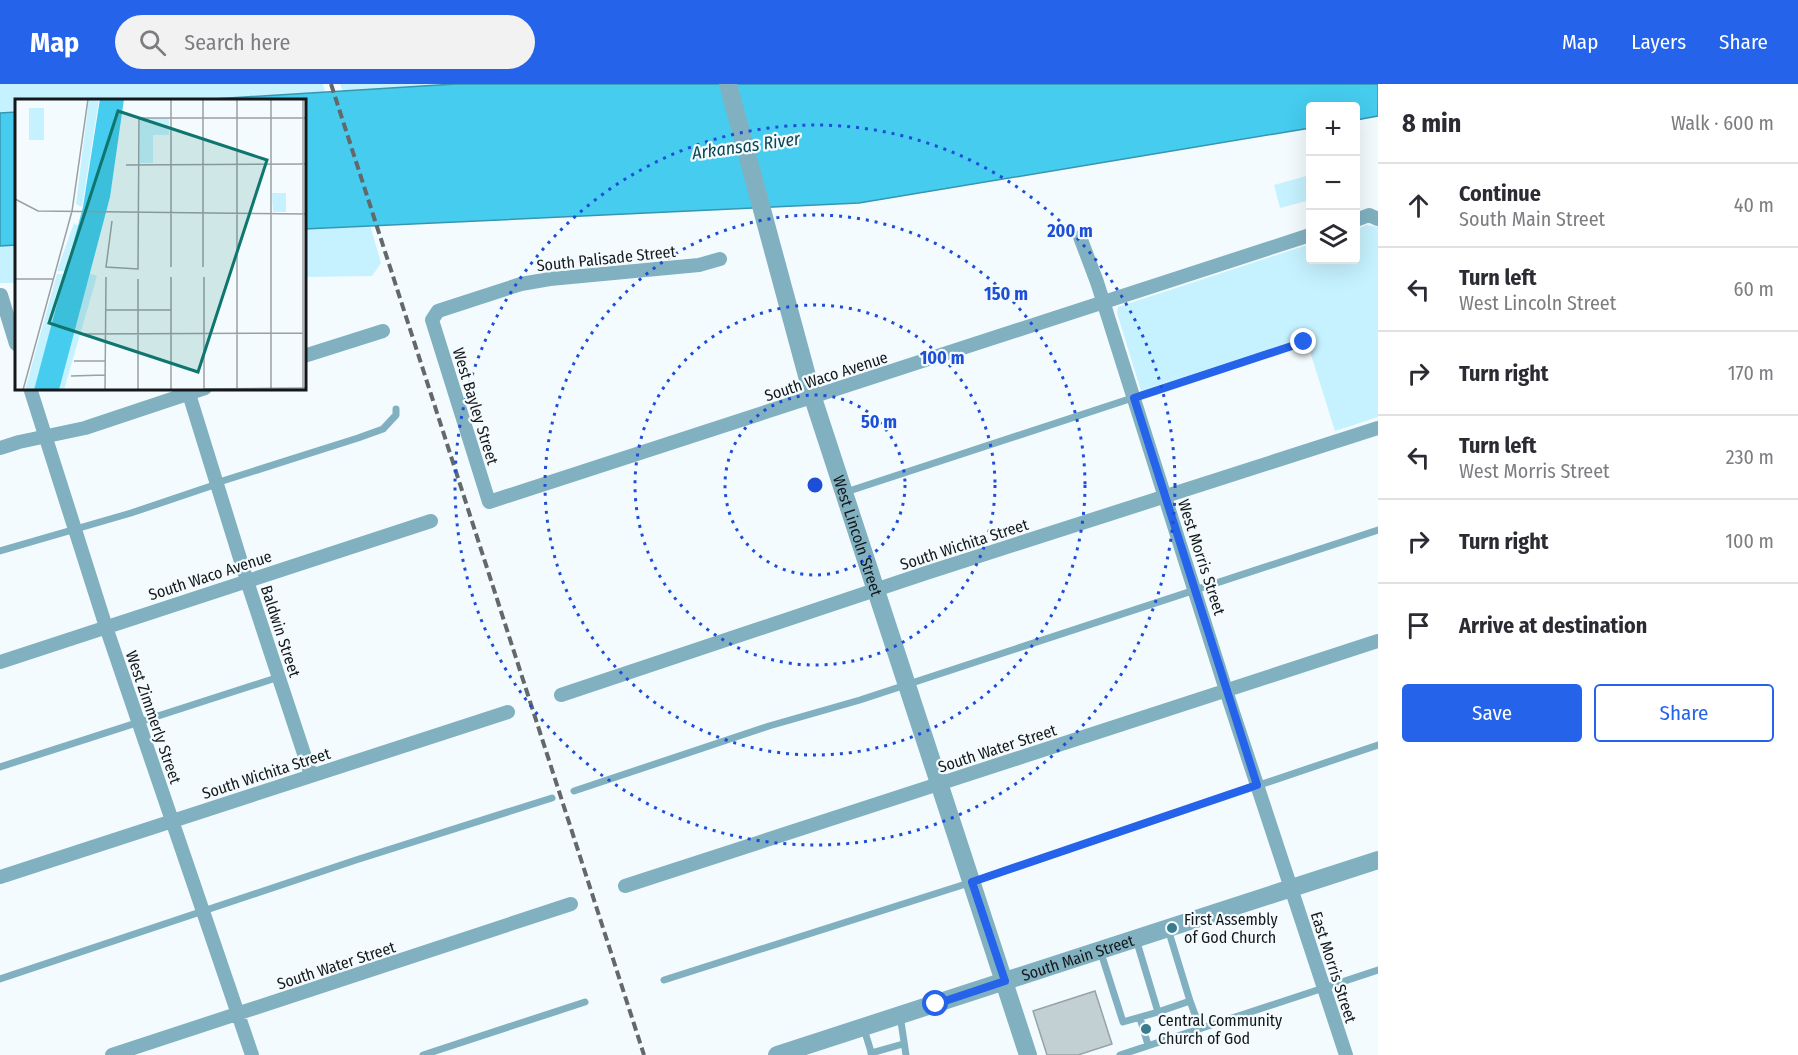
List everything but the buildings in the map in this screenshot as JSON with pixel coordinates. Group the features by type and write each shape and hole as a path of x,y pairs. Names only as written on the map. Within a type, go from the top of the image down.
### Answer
{"street":[{"name":"West Lincoln Street","path":"728,84 813,398 1028,1055"},
{"path":"1360,218 1369,215 1378,219"},
{"name":"West Morris Street","path":"1080,237 1292,888"},
{"name":"South Waco Avenue","path":"489,502 1306,237"},
{"name":"South Palisade Street","path":"432,320 438,311 521,284 550,279 699,265 720,259"},
{"path":"1,295 15,341"},
{"name":"West Bayley Street","path":"432,320 489,502"},
{"path":"306,355 383,331"},
{"name":"West Zimmerly Street","path":"31,390 106,627 252,1055"},
{"path":"0,448 85,428 200,390"},
{"name":"Baldwin Street","path":"189,394 311,775"},
{"name":"South Wichita Street","path":"561,695 875,590 1378,428"},
{"name":"South Waco Avenue","path":"0,662 431,521"},
{"name":"South Water Street","path":"625,886 1378,641"},
{"name":"South Wichita Street","path":"0,878 508,712"},
{"name":"South Main Street","path":"777,1055 806,1051 863,1027 1378,860"},
{"name":"East Morris Street","path":"1292,888 1346,1055"},
{"name":"South Water Street","path":"112,1055 570,904"}],"lane":[{"path":"844,493 1304,342"},
{"path":"0,551 282,464 383,429 396,415 396,409"},
{"path":"574,791 1378,530"},
{"path":"0,767 279,677"},
{"path":"664,981 972,882 1378,745"},
{"path":"0,979 552,798"},
{"path":"1168,928 1200,1028"},
{"path":"1136,939 1158,1012"},
{"path":"1100,951 1123,1022 1190,1001"},
{"path":"1120,1055 1378,970"},
{"path":"423,1055 585,1002"},
{"path":"900,1016 906,1055"},
{"path":"1140,1018 1148,1046"},
{"path":"863,1027 872,1054 903,1044"}],"shaded area":[{"path":"0,84 323,84 325,92 205,99 15,99 15,111 0,113"},
{"path":"340,84 455,84 343,91"},
{"path":"1306,176 1306,201 1280,208 1274,185"},
{"path":"370,225 381,263 372,276 306,277 306,229"},
{"path":"1367,225 1378,227 1378,417 1335,431 1306,339 1141,391 1117,313 1118,307 1306,245 1306,264 1360,264 1360,228"},
{"path":"15,245 15,283 0,283 0,246"}],"water":[{"name":"Arkansas River","path":"455,84 1378,84 1378,116 1360,119 1360,102 1306,102 1306,129 859,203 306,229 306,99 213,99"},
{"path":"15,112 15,245 0,246 0,113"}],"railway":[{"path":"331,84 644,1055"}],"place":[{"name":"First Assembly of God Church","path":"1172,928"},
{"name":"Central Community Church of God","path":"1146,1029"}],"route":[{"path":"936,1004 1005,981 972,882 1257,785 1134,398 1304,342"}]}
